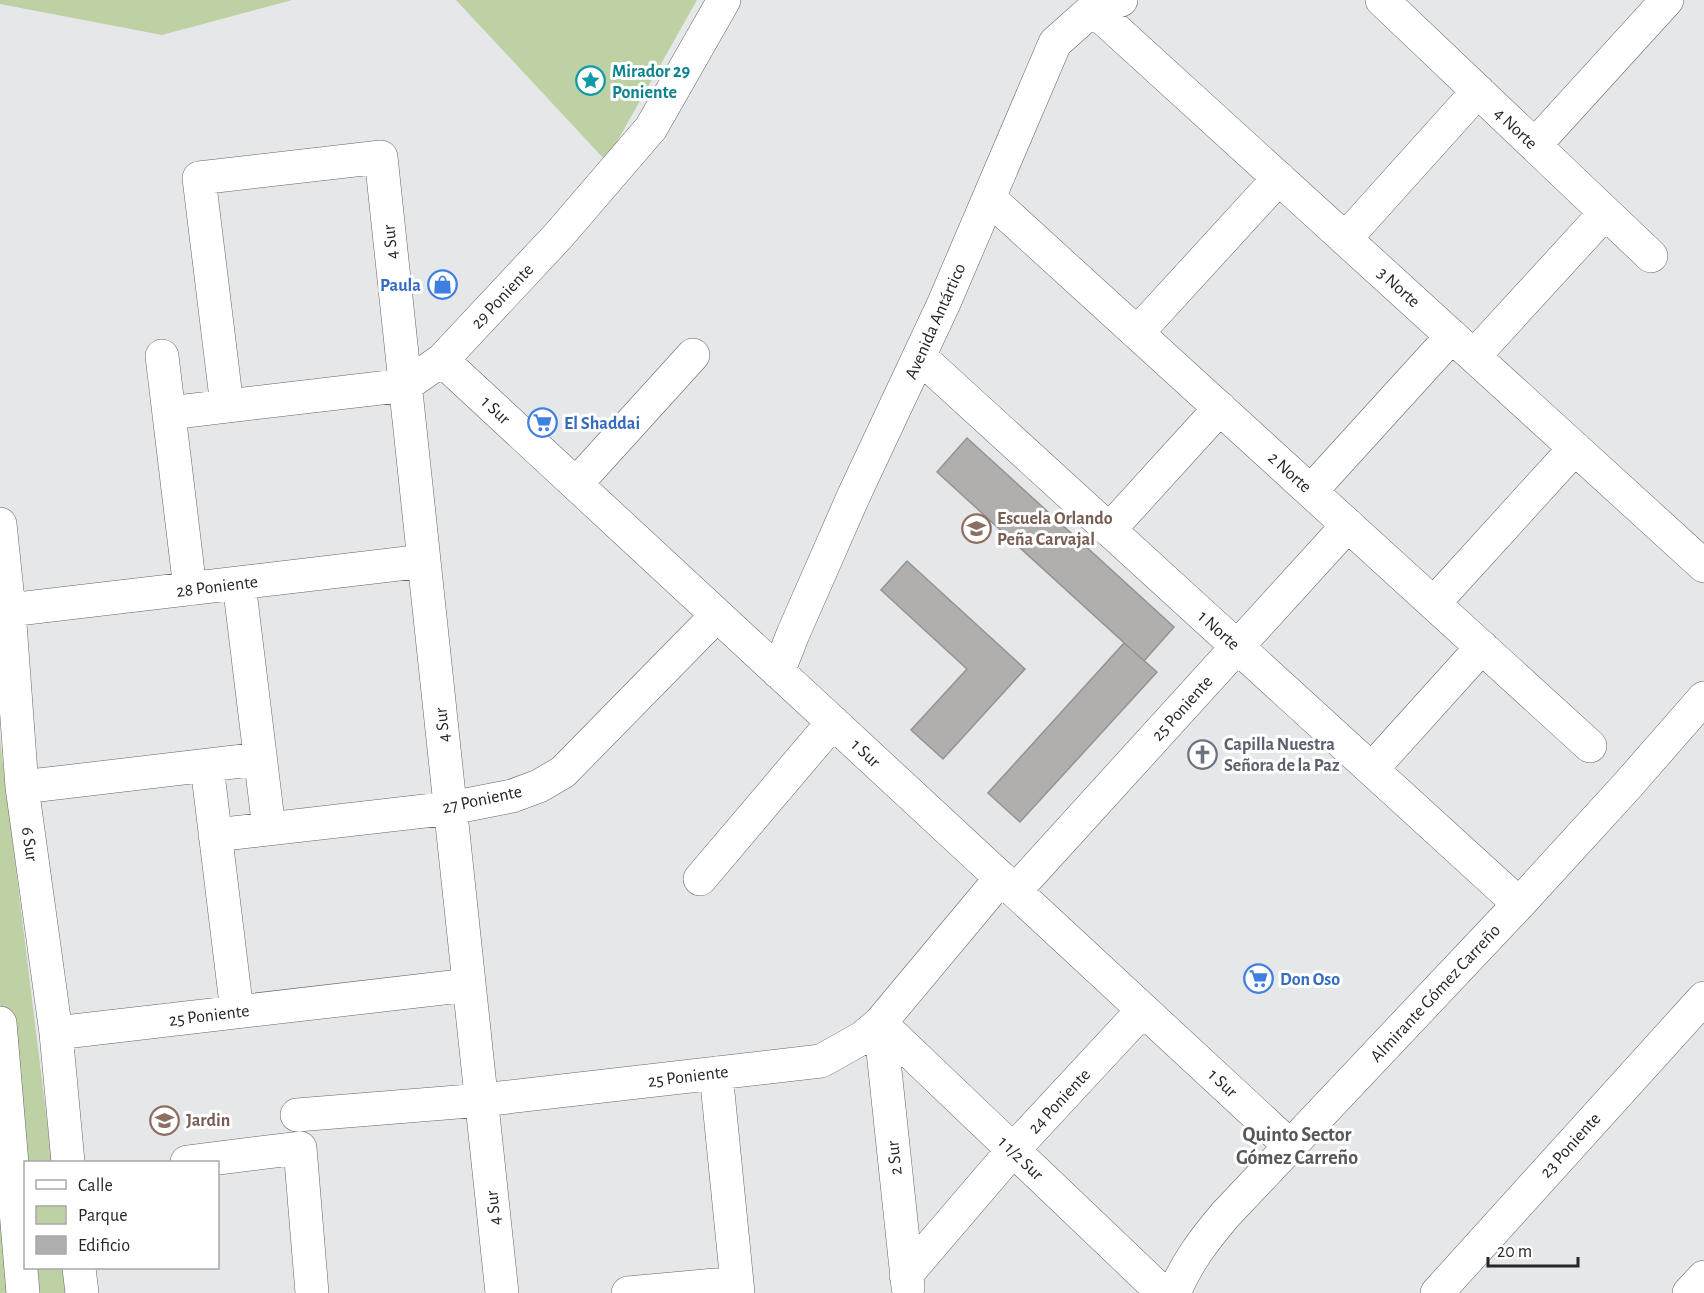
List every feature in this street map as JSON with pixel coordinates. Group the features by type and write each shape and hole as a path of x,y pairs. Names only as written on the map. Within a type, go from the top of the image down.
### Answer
{"street":[{"name":"29 Poniente","path":"169,413 406,385 442,360 559,235 651,128 723,0"},
{"name":"4 Norte","path":"1382,0 1651,256"},
{"path":"1535,145 1667,0"},
{"name":"3 Norte","path":"1107,4 1279,178 1704,566"},
{"name":"Avenida Antártico","path":"778,672 854,495 989,198 1055,43 1107,4"},
{"path":"1345,239 1478,91"},
{"name":"4 Sur","path":"227,406 199,178 381,157 502,1293"},
{"path":"1137,333 1279,178"},
{"name":"2 Norte","path":"989,198 1590,746"},
{"path":"1311,491 1605,213"},
{"path":"576,484 693,355"},
{"path":"162,356 190,589"},
{"name":"1 Norte","path":"919,356 1519,903"},
{"name":"1 Sur","path":"442,360 1290,1146"},
{"path":"1110,530 1220,408"},
{"path":"1434,603 1575,448"},
{"name":"6 Sur","path":"0,524 22,787 56,1033 68,1161"},
{"name":"25 Poniente","path":"297,1115 482,1100 821,1061 862,1038 880,1023 1008,885 1238,646 1348,525"},
{"name":"28 Poniente","path":"9,610 424,561"},
{"path":"239,583 269,829"},
{"name":"27 Poniente","path":"215,835 451,808 512,796 539,786 563,772 717,615"},
{"path":"1372,769 1482,647"},
{"name":"Almirante Gómez Carreño","path":"1174,1293 1199,1245 1519,903 1704,698"},
{"path":"700,879 833,722"},
{"path":"22,787 260,759"},
{"path":"207,766 237,1012"},
{"name":"25 Poniente","path":"56,1033 470,985"},
{"name":"23 Poniente","path":"1437,1293 1704,998"},
{"name":"24 Poniente","path":"907,1284 1013,1150 1143,1010"},
{"path":"0,1023 23,1293"},
{"name":"1 1/2 Sur","path":"880,1023 1163,1293"},
{"name":"2 Sur","path":"880,1023 907,1284"},
{"path":"628,1293 738,1288 716,1073"},
{"path":"195,1161 300,1148 312,1293"},
{"path":"79,1269 82,1293"},
{"path":"1689,1293 1704,1277"}],"green space":[{"path":"0,0 292,0 162,35 0,4"},
{"name":"Mirador 29 Poniente","path":"456,0 697,0 606,161"},
{"path":"0,739 52,1161 24,1161 24,1269 65,1269 68,1293 0,1293"}],"building":[{"path":"967,438 1174,627 1144,661 937,472"},
{"path":"907,561 1025,669 943,759 911,730 967,669 881,590"},
{"path":"1124,643 1157,672 1020,822 988,793"}],"place":[{"name":"Mirador 29 Poniente","path":"591,81"},
{"name":"Paula","path":"442,285"},
{"name":"El Shaddai","path":"543,423"},
{"name":"Escuela Orlando Peña Carvajal","path":"976,528"},
{"name":"Capilla Nuestra Señora de la Paz","path":"1203,754"},
{"name":"Don Oso","path":"1259,979"},
{"name":"Jardin","path":"165,1120"}],"district":[{"name":"Quinto Sector Gómez Carreño","path":"1297,1146"}]}
